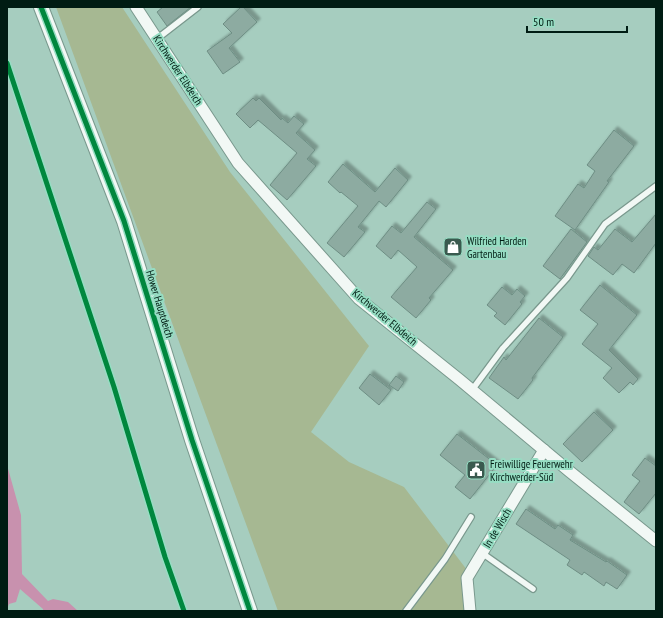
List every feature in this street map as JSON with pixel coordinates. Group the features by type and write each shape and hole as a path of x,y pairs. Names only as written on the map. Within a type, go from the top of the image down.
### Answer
{"street":[{"name":"Hower Hauptdeich","path":"41,7 124,221 192,440 250,611"},
{"name":"Kirchwerder Elbdeich","path":"136,7 158,38 238,163 359,299 656,541"},
{"name":"In de Wisch","path":"470,611 467,578 544,450"}],"lane":[{"path":"158,38 198,7"},
{"path":"472,390 503,348 567,278 605,224 656,186"},
{"path":"406,611 445,559 471,517"},
{"path":"482,553 533,590"}],"green space":[{"path":"56,7 122,7 230,172 369,346 311,432 349,462 404,487 467,570 474,611 278,611"}],"shaded area":[{"path":"7,465 21,515 22,574 48,601 53,599 68,602 78,611 43,611 43,609 20,589 16,602 9,604 7,609"}],"building":[{"path":"163,7 191,7 167,26 157,12"},
{"path":"241,7 243,7 257,22 229,48 240,62 223,74 207,51 232,33 223,24"},
{"path":"253,98 256,101 259,98 281,120 282,118 288,123 294,116 304,124 296,133 315,150 307,159 316,166 287,200 270,185 297,153 258,120 250,128 236,114"},
{"path":"614,130 634,146 607,181 609,182 575,230 555,216 578,184 584,188 595,171 587,165"},
{"path":"343,164 375,192 395,168 408,180 386,207 379,201 358,227 365,232 344,257 327,243 358,206 328,182"},
{"path":"427,202 436,209 414,237 453,270 429,298 431,300 416,318 391,297 417,267 398,250 391,259 376,246 392,226 401,233"},
{"path":"656,214 656,243 634,273 622,264 613,275 588,256 594,247 598,250 615,229 632,242"},
{"path":"571,229 587,242 560,279 543,266"},
{"path":"600,285 637,315 609,350 638,379 633,385 630,382 619,393 603,378 612,368 582,344 598,324 580,310"},
{"path":"502,287 512,295 517,289 525,296 520,302 522,304 505,325 494,316 497,313 487,305"},
{"path":"539,318 563,337 518,399 489,378 504,357 506,360"},
{"path":"370,374 391,390 379,405 359,388"},
{"path":"396,376 404,382 398,391 389,385"},
{"path":"594,412 613,430 582,462 563,444"},
{"name":"Freiwillige Feuerwehr Kirchwerder-Süd","path":"457,434 497,465 470,499 455,487 465,475 440,455"},
{"path":"645,458 656,466 656,493 639,514 624,502 640,481 632,475"},
{"path":"526,509 555,529 558,525 573,535 570,540 606,562 607,561 627,575 617,589 606,582 604,586 584,572 582,575 567,565 570,560 516,524"}],"cycle path":[{"path":"41,7 124,221 192,440 250,611"},
{"path":"7,63 114,387 165,557 184,611"}],"place":[{"name":"Wilfried Harden Gartenbau","path":"453,247"},
{"name":"Freiwillige Feuerwehr Kirchwerder-Süd","path":"476,470"}]}
